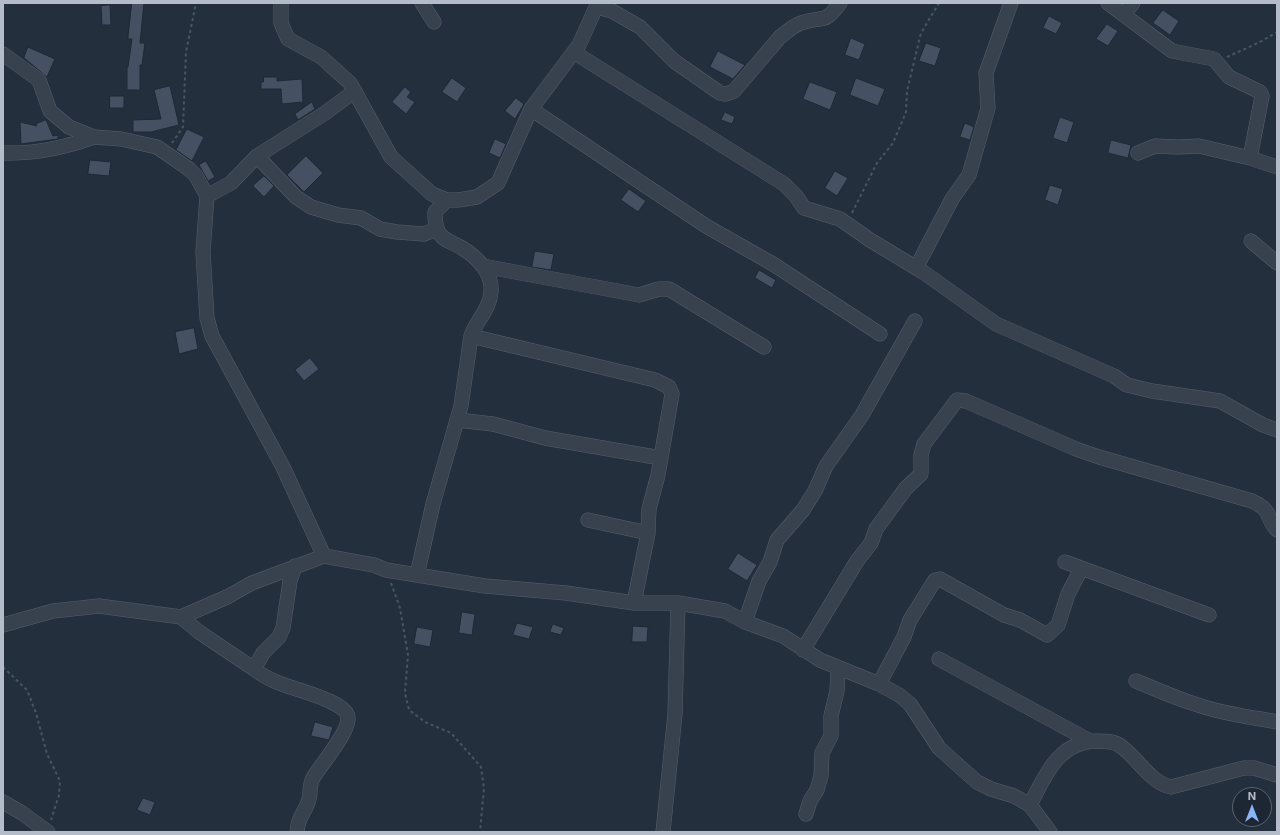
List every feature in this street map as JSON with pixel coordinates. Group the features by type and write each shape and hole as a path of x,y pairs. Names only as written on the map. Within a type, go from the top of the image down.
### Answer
{"street":[{"path":"282,3 281,23 288,38 321,56 350,83 391,157 432,194 447,200 477,198 498,183 532,109 554,78 575,53 588,28 597,5 634,23 674,61 720,93 726,94 734,91 780,37 788,30 800,23 826,19 840,3"},
{"path":"422,3 434,22"},
{"path":"916,268 952,199 969,175 988,108 986,74 1010,3"},
{"path":"1108,3 1129,8 1175,52 1198,56 1217,62 1229,77 1261,94 1250,158"},
{"path":"575,53 784,184 796,196 804,208 840,219 870,240 916,268 996,324 1114,376 1127,385 1166,394 1220,400 1263,425 1277,430"},
{"path":"3,54 39,80 50,111 69,127 94,137 145,144 157,148 189,169 196,176 207,196 203,252 207,318 212,336 283,467 324,556"},
{"path":"207,196 231,183 257,156 325,113 355,91"},
{"path":"532,109 706,226 773,264 880,334"},
{"path":"3,153 20,153 67,147 94,137"},
{"path":"1138,154 1155,146 1178,148 1199,146 1250,158 1277,167"},
{"path":"257,156 296,197 311,207 338,215 360,218 380,228 397,232 424,234 437,229"},
{"path":"417,575 433,504 461,406 471,336 488,304 491,291 489,279 482,266 473,256 443,238 437,229 432,194"},
{"path":"435,212 447,200"},
{"path":"1251,241 1277,263"},
{"path":"482,266 639,295 660,289 669,289 764,347"},
{"path":"745,622 759,581 770,562 777,540 803,510 815,491 826,466 862,415 915,321"},
{"path":"471,336 655,380 669,387 672,394 661,458 649,509 648,533 634,603"},
{"path":"804,650 857,561 871,543 876,529 906,488 921,474 921,455 924,444 953,403 957,400 966,400 1076,449 1099,457 1252,501 1263,506 1269,514 1273,526 1277,530"},
{"path":"457,420 493,424 545,438 661,458"},
{"path":"588,520 648,533"},
{"path":"181,617 227,597 252,583 324,556 374,565 386,570 485,586 566,593 634,603 678,603 726,611 745,622 782,636 838,669 879,684 899,695 910,704 940,748 977,782 1030,805 1050,832"},
{"path":"1065,562 1209,615"},
{"path":"254,670 263,653 279,637 283,628 287,595 295,566"},
{"path":"879,684 904,637 910,620 935,580 940,578 1004,615 1020,620 1047,635 1058,625 1068,594 1081,569"},
{"path":"663,832 675,714 678,603"},
{"path":"3,625 53,611 99,606 181,617 199,632 269,681 316,695 338,705 347,712 347,726 333,750 312,780 310,797 297,823 297,832"},
{"path":"939,659 1090,741"},
{"path":"806,814 810,801 817,790 821,776 822,753 831,736 831,716 837,691 838,669"},
{"path":"1136,681 1199,705 1238,716 1257,717 1277,722"},
{"path":"1030,805 1043,780 1060,755 1072,746 1090,741 1106,740 1121,746 1165,786 1171,787 1244,768 1254,768 1277,775"},
{"path":"3,802 48,831"}],"path":[{"path":"166,153 183,127 186,52 196,3"},
{"path":"846,223 877,163 893,142 906,112 907,91 919,40 939,3"},
{"path":"1217,62 1260,42 1277,32"},
{"path":"386,570 400,608 408,655 405,693 409,710 425,722 451,733 481,767 484,788 480,832"},
{"path":"3,667 27,690 36,713 47,754 60,780 60,795 48,831"}],"building":[{"path":"132,3 144,3 140,43 145,43 142,65 140,65 140,90 127,90 127,67 132,39 128,39"},
{"path":"110,5 111,25 102,25 101,6"},
{"path":"1163,10 1179,21 1170,35 1153,23"},
{"path":"1049,16 1062,23 1056,34 1043,28"},
{"path":"1107,24 1118,31 1108,46 1096,39"},
{"path":"851,38 865,44 859,60 845,55"},
{"path":"926,43 941,48 935,66 919,61"},
{"path":"28,47 55,59 47,77 24,58"},
{"path":"718,51 745,65 733,79 710,67"},
{"path":"264,77 277,77 277,81 302,79 303,102 282,104 281,89 261,89 261,82 263,82"},
{"path":"452,78 466,88 457,102 442,92"},
{"path":"856,78 885,89 878,106 850,95"},
{"path":"810,82 837,92 830,110 803,99"},
{"path":"170,86 179,125 151,132 133,132 133,120 161,119 154,90"},
{"path":"405,87 411,92 407,97 415,102 406,114 392,102"},
{"path":"110,96 124,96 124,108 110,108"},
{"path":"516,98 524,104 515,119 505,111"},
{"path":"312,102 315,109 298,120 295,114"},
{"path":"725,112 735,117 732,124 721,120"},
{"path":"1060,117 1074,122 1067,143 1053,138"},
{"path":"46,120 53,136 58,135 58,139 21,144 20,122 37,126 36,124"},
{"path":"965,123 974,127 970,140 960,137"},
{"path":"187,129 204,137 192,161 176,150"},
{"path":"495,139 506,144 500,158 489,153"},
{"path":"1111,140 1131,145 1128,158 1108,153"},
{"path":"306,156 323,173 304,192 287,175"},
{"path":"90,160 111,162 109,176 88,174"},
{"path":"206,161 215,177 208,181 199,165"},
{"path":"835,171 848,178 837,196 825,188"},
{"path":"264,176 274,186 264,197 253,186"},
{"path":"1050,185 1063,189 1058,205 1045,200"},
{"path":"629,189 646,201 638,212 621,200"},
{"path":"535,251 554,254 551,270 532,267"},
{"path":"759,270 776,280 772,288 755,278"},
{"path":"194,328 198,349 179,354 175,332"},
{"path":"310,358 319,369 304,381 295,370"},
{"path":"738,553 757,565 747,581 728,569"},
{"path":"462,612 475,614 472,635 459,633"},
{"path":"517,623 533,627 529,639 513,635"},
{"path":"553,624 564,628 561,635 550,632"},
{"path":"633,626 648,627 647,642 632,642"},
{"path":"417,627 433,630 430,647 414,644"},
{"path":"315,722 333,727 329,740 311,736"},
{"path":"143,798 155,802 150,815 137,810"}]}
